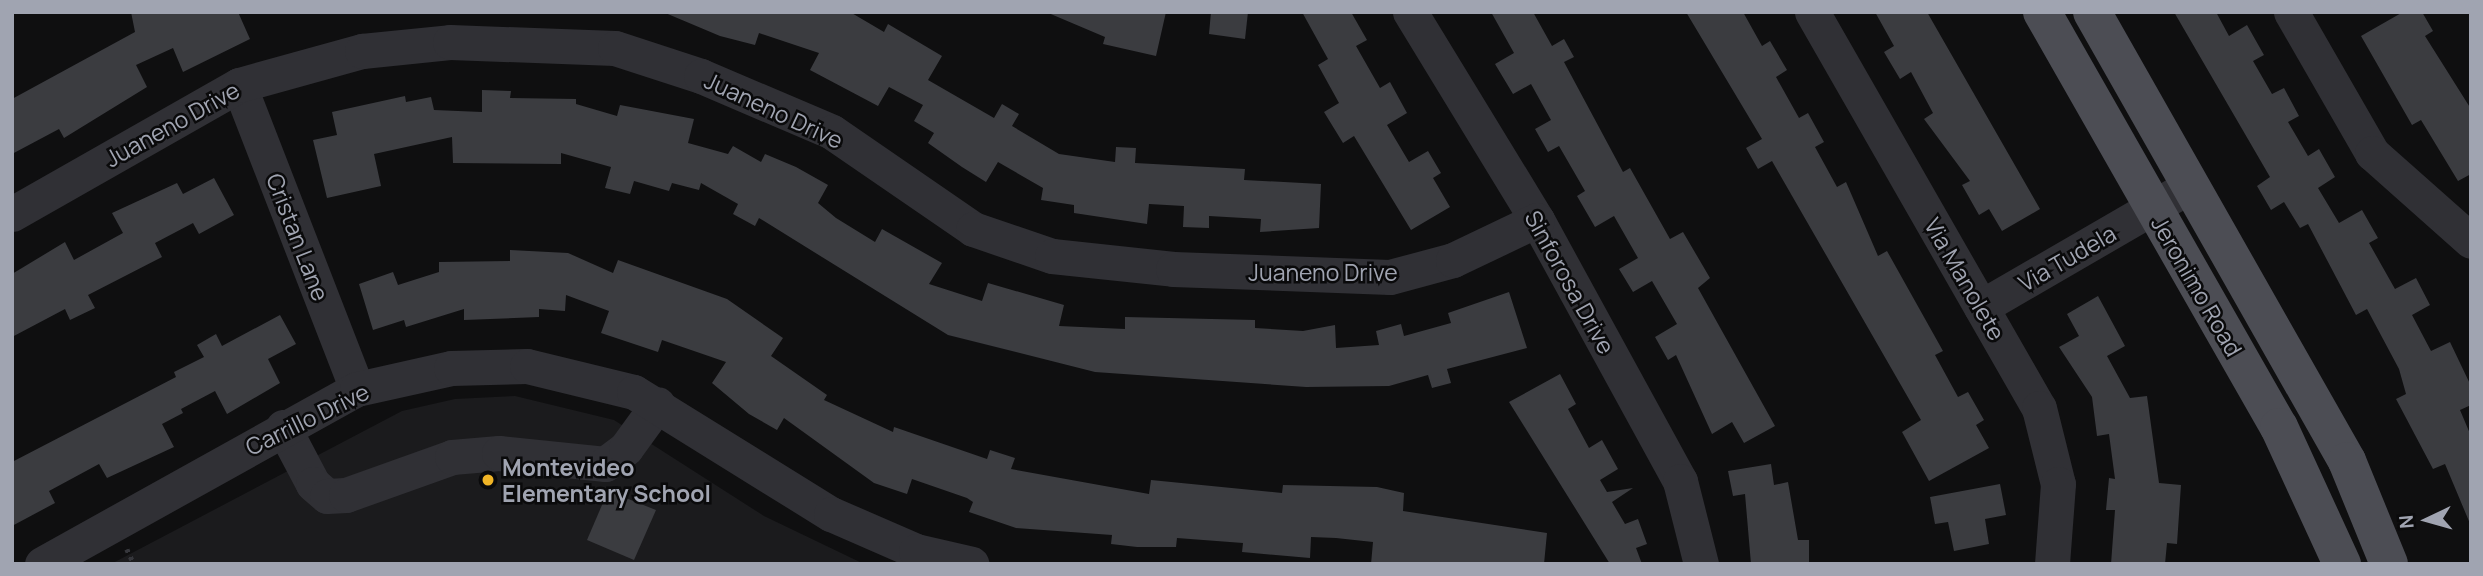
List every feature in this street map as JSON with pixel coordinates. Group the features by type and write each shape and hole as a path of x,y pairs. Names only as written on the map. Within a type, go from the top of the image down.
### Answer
{"main road":[{"name":"Jeronimo Road","path":"2042,12 2151,208 2279,427 2342,564"},
{"name":"Jeronimo Road","path":"2092,12 2188,187 2347,461 2389,564"}],"street":[{"name":"Sinforosa Drive","path":"1410,12 1537,220 1680,481 1701,564"},
{"name":"Via Manolete","path":"1812,12 2039,408 2051,446 2059,498 2052,564"},
{"path":"2291,12 2372,153 2471,241"},
{"name":"Juaneno Drive","path":"12,214 239,85 362,51 450,42 615,48 702,76 832,132 973,229 1012,247 1173,269 1391,277 1453,260 1537,220"},
{"name":"Cristan Lane","path":"239,85 357,389"},
{"name":"Via Tudela","path":"1981,307 2188,187"},
{"name":"Carrillo Drive","path":"42,564 283,427 357,389 451,368 527,366 634,391 831,514 916,551 972,564"},
{"path":"283,427 313,484 327,496 346,495 452,457 499,453 606,464 626,448 658,404"}],"shaded area":[{"name":"Montevideo Elementary School","path":"515,396 614,420 764,516 864,564 111,564 402,411 455,399"}],"building":[{"path":"131,12 238,12 250,39 183,72 173,48 136,65 147,87 64,138 59,129 12,154 12,99 135,32"},
{"path":"663,12 850,12 884,32 888,24 942,56 928,80 994,118 1002,104 1019,114 1012,126 1059,154 1115,162 1116,147 1136,148 1135,163 1245,169 1244,180 1321,184 1319,228 1260,232 1261,219 1209,216 1209,228 1183,227 1184,206 1149,204 1147,224 1074,213 1074,205 1041,200 1043,188 998,162 986,182 962,167 928,143 934,133 914,121 923,105 889,87 878,106 810,70 819,53 759,33 755,45 720,36"},
{"path":"1046,12 1166,12 1156,56 1103,44 1105,37"},
{"path":"1211,12 1248,12 1245,39 1209,34"},
{"path":"1302,12 1351,12 1367,40 1356,46 1380,88 1390,82 1407,113 1387,125 1409,162 1428,151 1441,173 1433,178 1450,207 1411,230 1354,136 1343,143 1324,112 1339,103 1318,65 1328,59"},
{"path":"1491,12 1533,12 1552,46 1564,39 1574,57 1564,62 1623,172 1630,168 1670,239 1683,232 1710,278 1698,288 1775,426 1744,443 1732,422 1712,434 1676,355 1668,360 1655,337 1677,324 1652,281 1633,292 1619,269 1638,258 1614,216 1595,227 1577,196 1585,191 1559,146 1548,152 1535,129 1551,120 1531,84 1513,94 1495,64 1514,53"},
{"path":"1686,12 1743,12 1762,46 1770,41 1787,70 1776,77 1799,118 1808,113 1824,142 1815,147 1837,187 1846,182 1878,256 1887,251 1943,351 1935,355 1958,397 1968,392 1984,420 1976,425 1989,448 1929,481 1902,432 1921,420 1772,161 1758,169 1746,148 1762,139"},
{"path":"1875,12 1927,12 2040,209 2002,231 1989,209 1979,215 1962,185 1970,181 1924,119 1933,113 1911,72 1900,79 1884,52 1894,46"},
{"path":"2174,12 2216,12 2229,36 2247,25 2264,55 2253,61 2272,94 2284,88 2299,116 2288,122 2308,156 2319,149 2335,177 2318,188 2339,223 2362,210 2378,238 2369,243 2395,289 2416,278 2430,305 2412,315 2431,351 2450,342 2471,386 2471,405 2460,410 2471,436 2471,526 2445,464 2433,469 2396,399 2406,394 2399,369 2367,309 2356,315 2308,224 2300,228 2284,202 2271,210 2257,186 2270,177"},
{"path":"2403,12 2422,12 2433,31 2425,36 2471,109 2471,174 2458,181 2421,120 2412,125 2361,36"},
{"path":"482,90 511,91 510,98 576,99 576,104 617,116 620,105 694,119 688,143 728,154 733,146 761,162 765,154 796,167 828,185 818,203 836,218 875,242 882,229 942,263 929,284 982,301 988,283 1064,305 1059,326 1125,329 1125,317 1255,320 1255,328 1303,331 1335,325 1336,348 1379,345 1376,331 1401,324 1404,336 1451,323 1448,313 1509,292 1527,348 1447,369 1451,383 1432,388 1428,375 1389,386 1306,387 1095,372 948,335 759,218 755,226 733,214 738,204 701,183 699,190 672,183 669,191 634,181 630,194 605,188 611,167 561,153 561,164 453,163 452,137 374,154 381,186 327,198 313,140 337,135 332,112 405,96 406,102 431,97 434,110 482,112"},
{"path":"214,178 234,215 199,234 193,223 155,243 162,257 88,295 95,308 70,320 65,309 12,337 12,274 65,242 74,260 123,233 112,213 177,183 183,194"},
{"path":"510,250 568,253 613,273 618,260 727,299 783,338 771,356 827,395 824,400 893,432 894,427 987,459 990,450 1015,458 1011,469 1149,494 1151,480 1282,493 1283,485 1377,487 1404,493 1403,511 1547,533 1544,564 1371,564 1373,542 1336,538 1311,537 1310,558 1242,552 1243,543 1177,538 1176,547 1137,547 1111,544 1112,535 1016,528 969,512 973,502 967,498 912,479 907,494 874,483 784,418 777,430 749,414 712,383 726,362 662,340 658,352 601,333 609,311 566,295 565,311 539,309 539,317 464,320 464,309 406,327 404,320 373,330 359,284 393,272 398,285 439,272 439,262 510,261"},
{"path":"2098,296 2125,346 2107,356 2130,398 2147,396 2159,483 2181,485 2177,544 2167,543 2165,564 2111,564 2115,510 2106,510 2109,478 2115,479 2109,434 2097,436 2092,397 2059,347 2079,336 2067,314"},
{"path":"280,315 296,344 268,359 280,383 227,414 215,391 181,409 183,413 162,424 174,447 107,478 99,464 49,491 55,503 12,526 12,462 176,377 174,372 204,357 197,345 216,334 222,346"},
{"path":"1560,374 1576,404 1568,409 1589,448 1602,440 1618,469 1600,480 1607,492 1633,488 1612,502 1625,524 1638,519 1647,544 1636,548 1642,564 1610,564 1509,402"},
{"path":"1771,464 1774,485 1788,482 1798,540 1809,540 1809,564 1751,564 1745,494 1733,496 1728,471"},
{"path":"2000,484 2006,515 1985,519 1989,544 1954,551 1948,522 1935,524 1930,497"},
{"path":"608,491 656,510 634,560 587,540"}],"place":[{"name":"Montevideo Elementary School","path":"488,480"}]}
